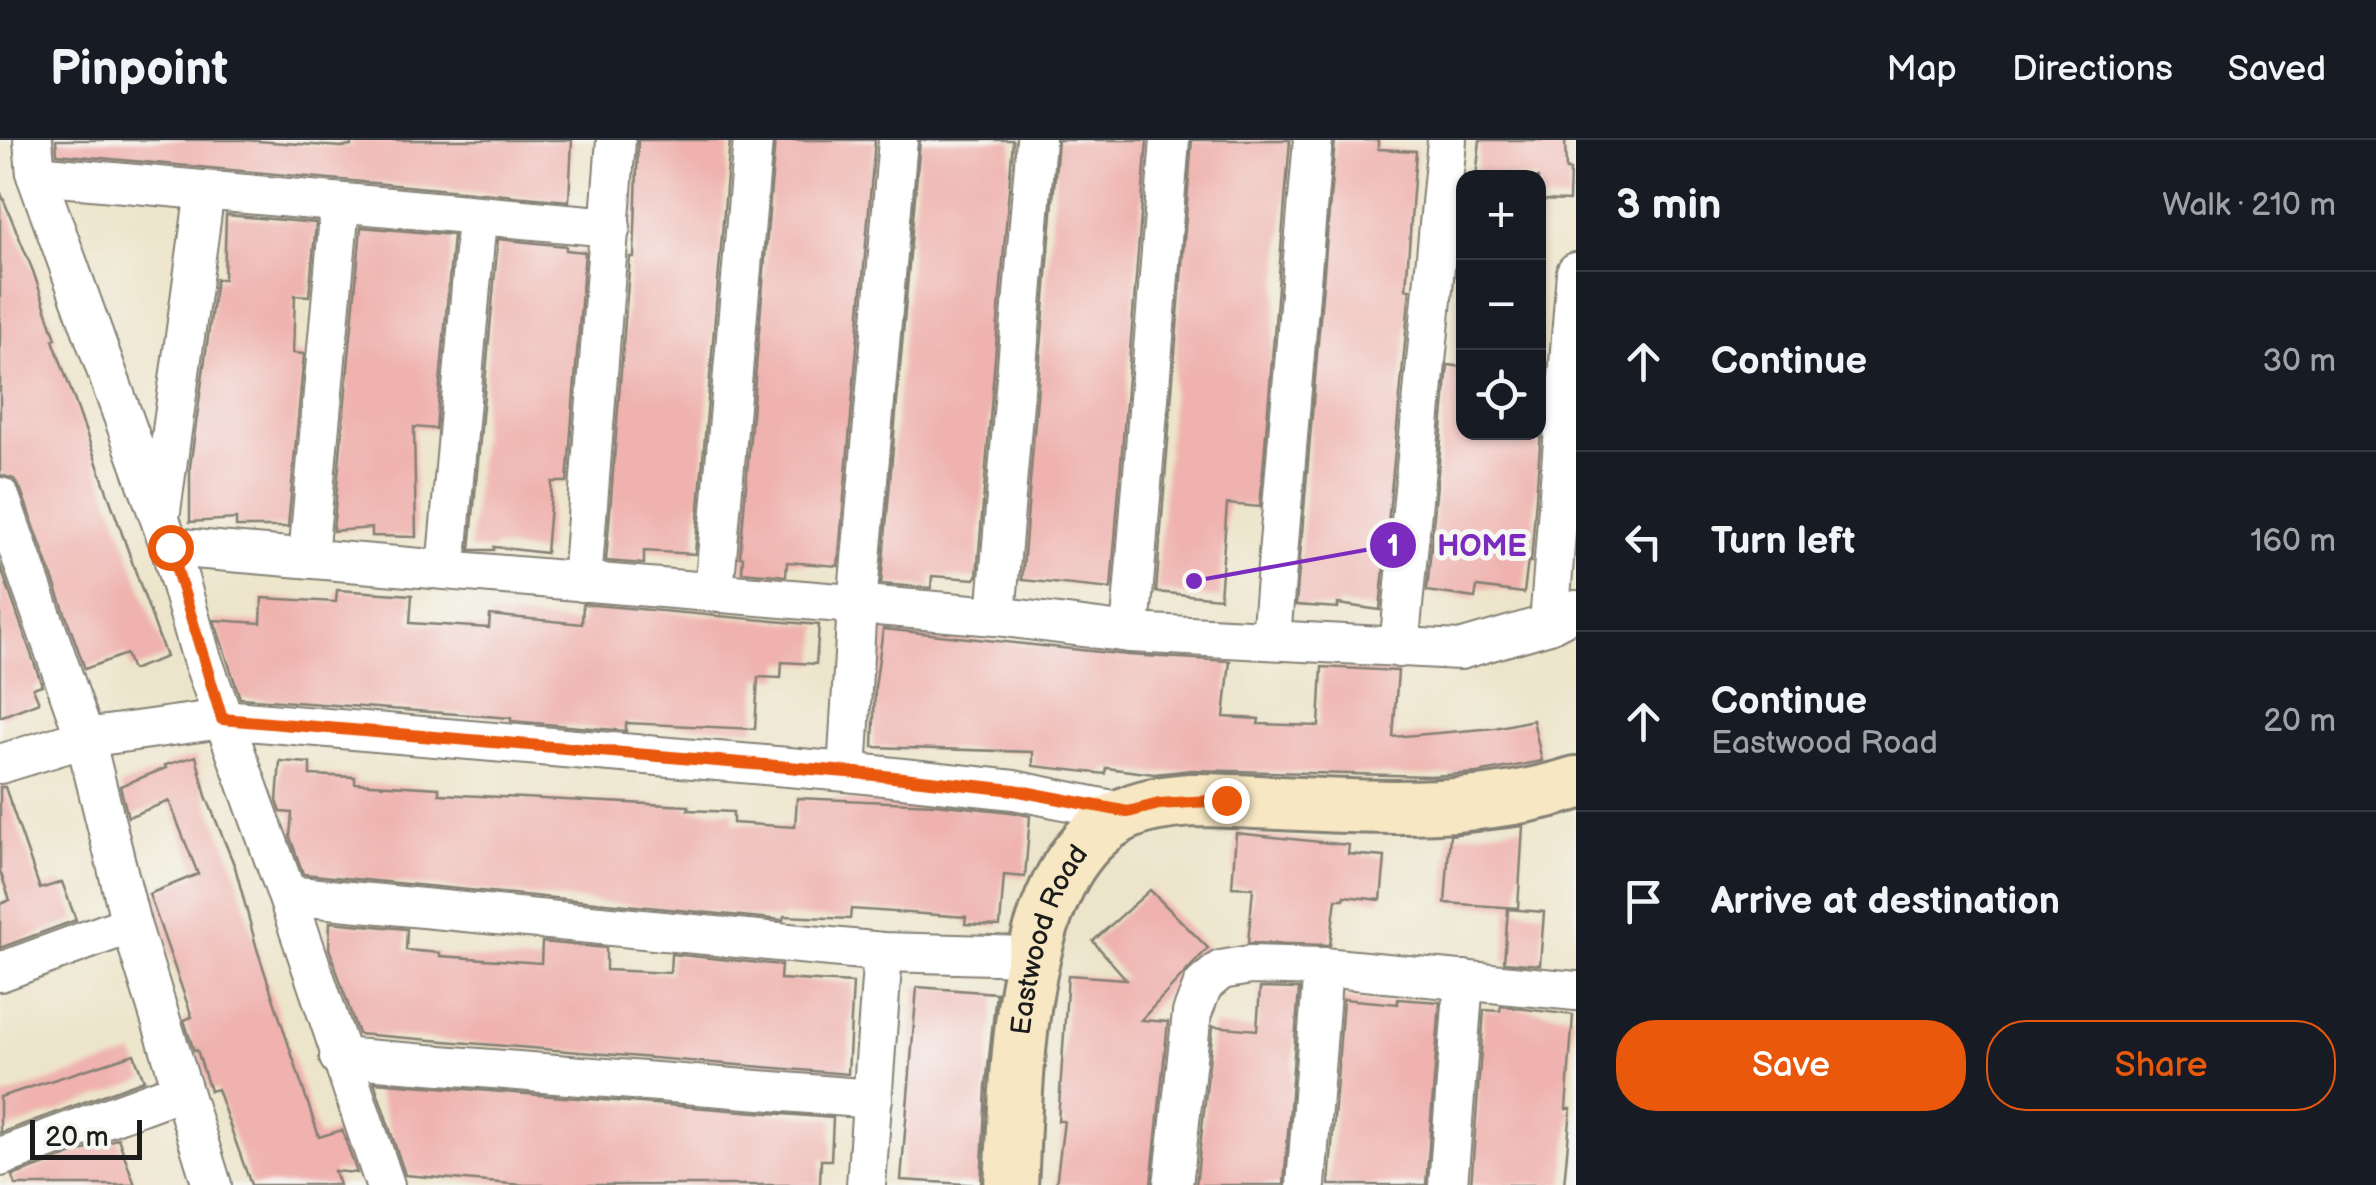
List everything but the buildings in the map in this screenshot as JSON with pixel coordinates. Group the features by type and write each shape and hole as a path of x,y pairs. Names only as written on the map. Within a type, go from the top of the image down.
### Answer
{"main road":[{"name":"Eastwood Road","path":"1012,1185 1020,1066 1034,956 1045,912 1076,856 1094,834 1128,812 1191,800 1400,809 1480,805 1576,783"}],"street":[{"path":"582,582 616,140"},
{"path":"714,592 753,140"},
{"path":"847,772 857,605 898,140"},
{"path":"996,616 1036,140"},
{"path":"1130,633 1170,140"},
{"path":"1271,638 1313,140"},
{"path":"1399,648 1447,140"},
{"path":"34,158 205,192 611,227"},
{"path":"34,158 165,533 222,719 287,895 385,1185"},
{"path":"165,533 205,192"},
{"path":"308,557 340,205"},
{"path":"446,570 477,218"},
{"path":"165,533 308,557 996,616 1130,633 1460,650 1562,617 1576,272"},
{"path":"0,497 86,738 131,924 212,1185"},
{"path":"0,764 86,738 222,719 847,772 1014,790 1128,812"},
{"path":"287,895 883,952 1034,956"},
{"path":"0,972 131,924"},
{"path":"866,1185 883,952"},
{"path":"1172,1185 1192,1013 1203,985 1220,970 1250,965 1323,966 1576,992"},
{"path":"1306,1185 1323,966"},
{"path":"1448,1185 1464,980"},
{"path":"339,1056 872,1099"},
{"path":"0,1156 182,1090"}],"place":[{"name":"HOME","path":"1194,581"}],"route":[{"path":"170,547 222,719 847,772 1014,790 1128,812 1191,800 1226,800"}]}
